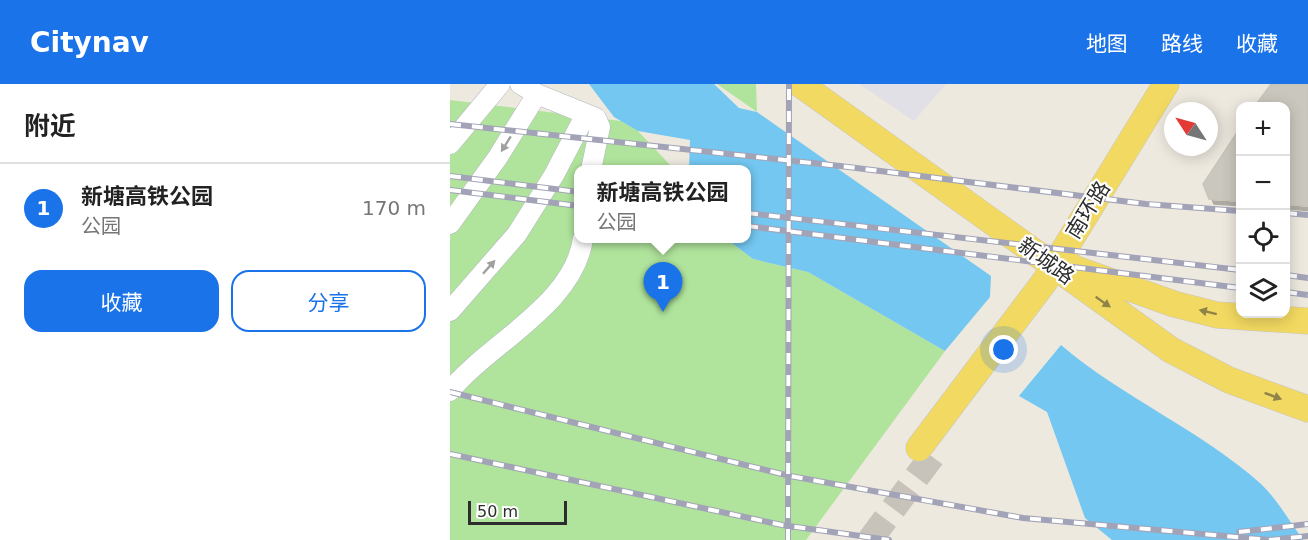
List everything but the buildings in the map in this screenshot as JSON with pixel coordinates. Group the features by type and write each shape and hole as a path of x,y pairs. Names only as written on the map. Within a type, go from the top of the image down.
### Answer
{"main road":[{"name":"新城路","path":"800,84 1063,267 1174,304 1217,315 1308,321"},
{"name":"新城路","path":"817,84 1171,350 1229,380 1308,409"},
{"name":"南环路","path":"1063,267 1166,84"},
{"name":"南环路","path":"929,447 1063,267 1185,84"}],"street":[{"path":"450,144 500,84"},
{"path":"450,224 498,157 529,89 596,118 600,128 592,165"},
{"path":"450,311 517,234 554,175 586,114"},
{"path":"450,391 461,377 566,283 577,263 582,243"}],"shaded area":[{"path":"859,84 946,84 914,121"}],"green space":[{"path":"717,84 756,84 757,112"},
{"path":"450,100 621,121 638,131 670,165 574,165 574,243 733,243 753,259 808,272 945,351 806,540 450,540"}],"water":[{"path":"589,84 714,84 739,108 757,112 991,276 990,297 945,351 808,272 753,259 733,244 751,243 751,165 689,165 690,140 638,131 614,117"},
{"path":"1061,345 1110,381 1188,430 1238,465 1267,490 1303,540 1112,540 1085,518 1047,412 1019,396"}],"tunnel":[{"path":"870,540 939,447"}],"railway":[{"path":"788,540 789,84"},
{"path":"450,124 840,166 1146,204 1236,211"},
{"path":"450,176 574,191"},
{"path":"450,190 574,205"},
{"path":"751,213 1236,270"},
{"path":"1290,213 1308,215"},
{"path":"751,227 1236,287"},
{"path":"1290,276 1308,278"},
{"path":"1290,293 1308,295"},
{"path":"450,392 790,476 1023,518 1270,540"},
{"path":"450,454 782,525 889,540"},
{"path":"1239,532 1308,524"},
{"path":"1269,540 1308,536"}],"place":[{"name":"新塘高铁公园","path":"663,312"}]}
